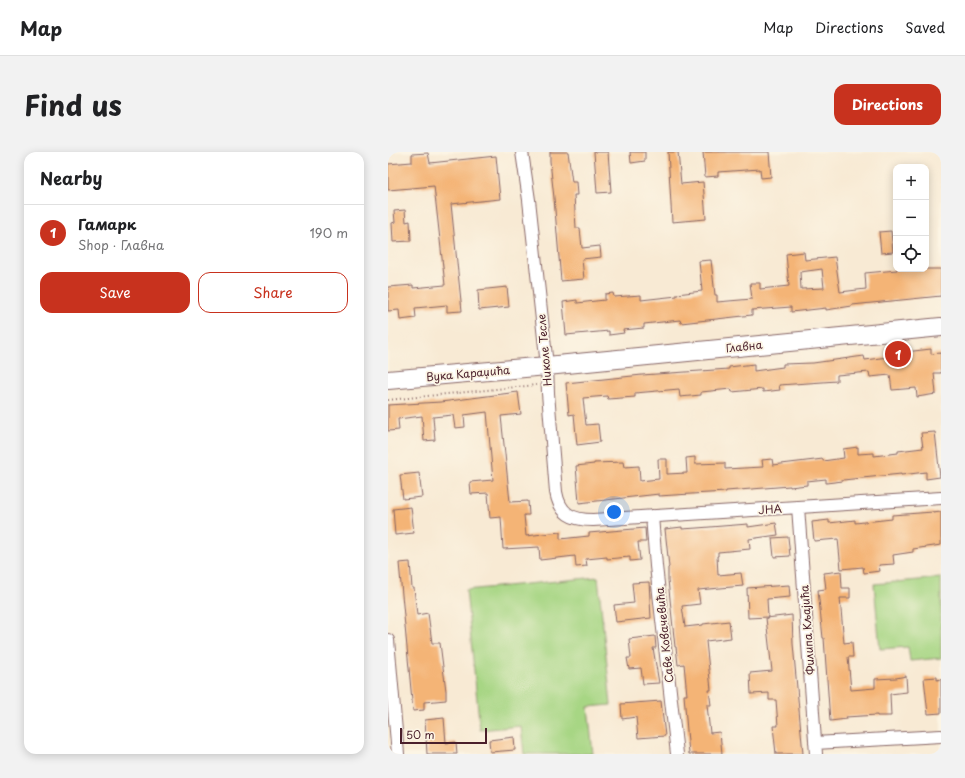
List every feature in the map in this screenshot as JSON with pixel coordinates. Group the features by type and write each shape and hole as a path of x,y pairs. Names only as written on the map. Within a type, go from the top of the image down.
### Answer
{"main road":[{"name":"Главна","path":"547,366 941,327"},
{"name":"Вука Караџића","path":"388,380 547,366"}],"street":[{"name":"Николе Тесле","path":"522,152 529,200 547,366 555,484 559,503 565,512 570,516 580,519 598,519"},
{"name":"ЈНА","path":"598,519 941,498"},
{"name":"Филипа Кљајића","path":"798,507 815,748"},
{"name":"Саве Ковачевића","path":"652,516 676,754"},
{"path":"388,640 398,754"},
{"path":"815,748 941,736"}],"path":[{"path":"388,400 548,384"}],"green space":[{"path":"598,577 611,705 588,707 593,754 524,754 521,726 480,730 466,590"},
{"path":"941,578 941,658 910,661 908,647 880,649 874,584"}],"building":[{"path":"550,152 568,152 572,182 576,182 577,195 574,195 576,228 580,228 582,248 600,246 601,257 582,259 584,279 561,281"},
{"path":"594,152 608,152 611,192 597,193"},
{"path":"630,152 645,152 645,161 631,163"},
{"path":"668,152 678,152 681,184 703,182 706,219 672,222"},
{"path":"703,152 769,152 771,177 761,178 760,169 718,172 718,176 705,177"},
{"path":"428,153 430,163 496,156 500,199 451,204 462,311 447,312 447,305 415,308 416,318 400,320 399,310 388,311 388,287 413,285 413,288 445,285 434,186 388,190 388,164 412,162 412,154"},
{"path":"405,210 406,222 410,221 411,241 393,242 392,223 395,222 394,211"},
{"path":"891,231 893,252 881,253 879,232"},
{"path":"804,252 805,260 835,257 840,292 866,289 865,273 893,270 893,272 929,272 929,269 941,269 941,296 852,305 826,310 826,308 791,312 791,307 752,310 752,315 681,323 680,320 644,324 644,328 623,330 624,333 609,335 609,331 566,335 563,302 577,300 577,303 605,300 605,294 613,293 614,297 641,295 641,300 677,296 677,294 702,291 699,261 711,260 717,302 752,299 750,283 760,283 760,289 789,286 786,254","holes":["822,269 824,288 801,289 800,272"]},
{"path":"507,287 509,307 479,310 478,290"},
{"path":"931,349 931,354 941,353 941,373 934,373 936,394 917,397 916,388 892,390 890,375 870,377 869,372 837,375 837,381 779,385 780,390 763,392 763,389 732,392 731,389 701,392 701,395 680,397 679,389 635,393 635,397 608,399 607,396 583,398 586,425 598,424 600,442 577,445 574,414 569,415 566,383 642,375 729,369 729,367 754,364 754,371 783,367 783,364 813,363 864,356 865,360 888,357 888,354"},
{"path":"518,392 521,414 501,416 510,502 528,501 529,515 524,515 526,536 560,532 560,539 589,536 589,533 645,528 646,542 638,542 640,560 630,561 630,557 586,559 587,566 576,567 575,556 540,560 539,547 503,549 501,517 490,518 488,493 471,494 470,482 493,480 487,412 464,415 465,427 455,428 453,415 433,417 435,440 424,441 422,416 398,419 399,430 388,431 388,405 441,402"},
{"path":"935,432 940,477 926,479 926,472 826,483 826,479 807,481 807,485 790,487 659,496 659,494 579,503 576,466 594,463 623,462 624,467 639,466 640,481 659,479 658,459 667,459 667,474 687,473 686,458 695,457 695,464 725,463 725,469 763,467 762,460 772,459 773,465 844,458 843,449 858,447 858,454 874,453 874,456 923,448 921,433"},
{"path":"419,473 422,497 403,499 400,475"},
{"path":"411,507 414,533 395,535 393,509"},
{"path":"941,512 941,545 913,549 913,552 893,555 894,564 879,565 880,571 864,573 863,567 841,569 838,539 814,541 812,522 829,520 829,523 855,520 855,523 892,519 892,515"},
{"path":"776,523 778,535 749,539 750,549 718,552 718,575 741,573 743,586 698,590 700,604 682,606 685,627 729,621 731,638 706,641 711,690 709,690 711,705 707,705 710,733 720,732 722,754 689,754 684,695 687,695 684,664 678,665 675,647 668,580 669,567 665,529 748,524 748,527"},
{"path":"788,537 790,556 774,557 772,538"},
{"path":"410,562 412,588 414,588 417,615 428,613 432,643 440,643 446,691 446,700 424,702 424,710 413,711 399,563"},
{"path":"841,571 842,588 850,588 850,598 840,598 844,643 852,642 853,657 848,657 851,690 875,688 875,679 906,676 907,692 890,694 891,716 877,715 846,717 847,719 830,721 824,638 818,590 826,589 824,573"},
{"path":"649,582 651,618 616,622 614,605 634,603 632,583"},
{"path":"789,585 790,597 767,599 768,617 748,618 747,588"},
{"path":"792,615 793,644 803,754 776,754 773,726 778,726 776,700 769,700 769,693 751,694 750,673 772,671 766,618"},
{"path":"655,636 656,648 653,648 659,683 643,684 641,668 629,669 627,658 631,658 629,639"},
{"path":"937,677 937,680 941,679 941,713 928,714 924,678"},
{"path":"661,701 665,736 638,738 636,717 622,719 621,704"},
{"path":"444,718 446,743 456,742 457,754 427,754 425,720"},
{"path":"514,737 515,750 490,752 489,740"}],"place":[{"name":"Гамарк","path":"898,354"}]}
